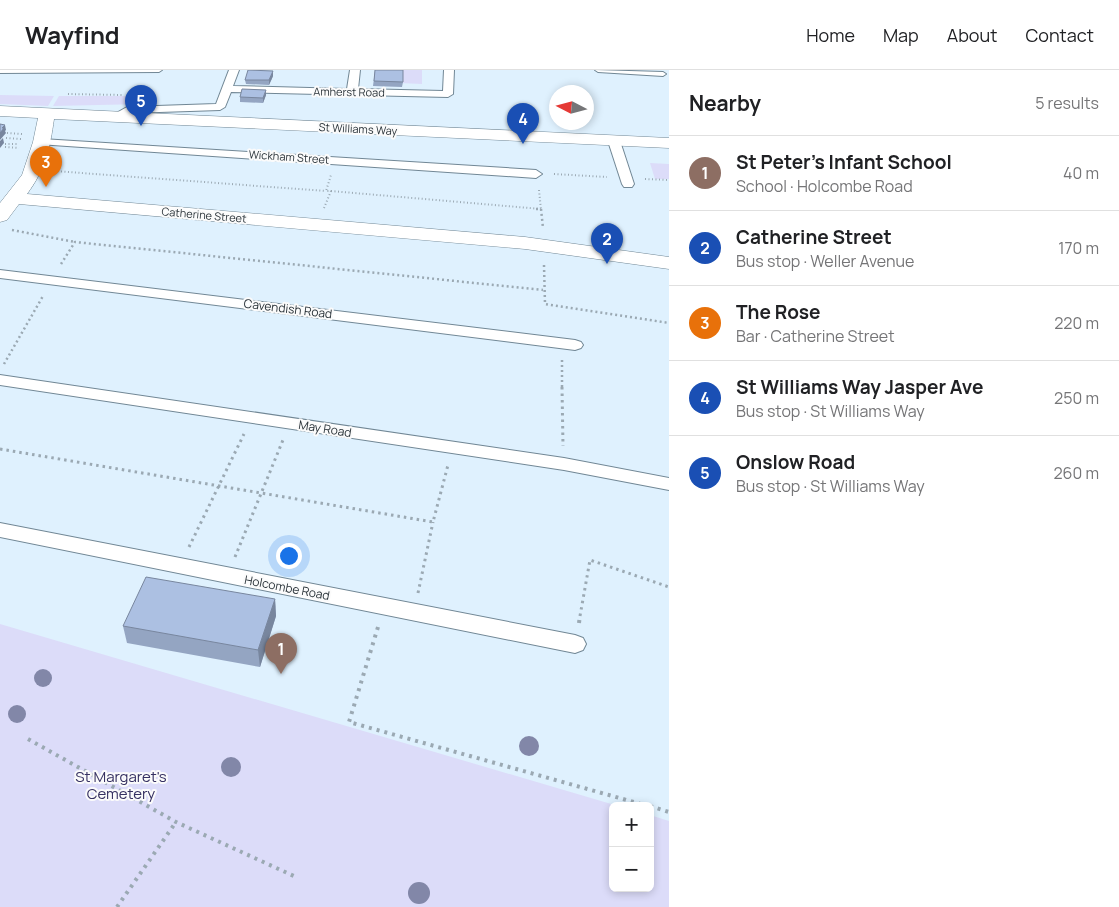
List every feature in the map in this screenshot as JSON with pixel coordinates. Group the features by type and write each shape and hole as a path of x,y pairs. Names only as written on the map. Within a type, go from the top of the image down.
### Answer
{"street":[{"path":"117,116 127,110 218,107 234,70"},
{"path":"352,92 355,70"},
{"name":"Amherst Road","path":"226,89 448,94 449,70"},
{"name":"St Williams Way","path":"0,111 669,143"},
{"path":"5,223 13,198 30,178 34,140 47,114"},
{"name":"Wickham Street","path":"34,140 542,174"},
{"path":"614,141 633,181"},
{"name":"Catherine Street","path":"13,198 544,245 669,263"},
{"name":"Cavendish Road","path":"0,274 568,344"},
{"name":"May Road","path":"0,380 564,464 649,480"},
{"path":"649,480 669,484"},
{"name":"Holcombe Road","path":"0,530 575,644"}],"lane":[{"path":"0,71 159,70"},
{"path":"598,70 663,74"}],"path":[{"path":"67,94 130,95"},
{"path":"7,134 26,134"},
{"path":"6,138 34,140"},
{"path":"4,144 24,144"},
{"path":"326,191 334,167"},
{"path":"48,171 332,191 541,209"},
{"path":"542,174 611,178"},
{"path":"633,181 669,180"},
{"path":"539,186 544,245 543,290 545,304 669,323"},
{"path":"322,212 332,191"},
{"path":"5,223 75,242 543,290"},
{"path":"0,372 51,280 75,242"},
{"path":"564,464 568,344"},
{"path":"179,567 252,418"},
{"path":"227,576 290,423"},
{"path":"0,448 433,522"},
{"path":"414,612 433,522 452,448"},
{"path":"575,644 590,560 669,587"},
{"path":"384,607 349,722 635,802"},
{"path":"28,739 176,822 296,877"},
{"path":"654,808 669,812"},
{"path":"117,907 176,822"}],"green space":[{"path":"398,70 422,70 422,84 399,83"},
{"path":"0,95 54,96 48,106 0,104"},
{"path":"59,96 142,96 144,104 53,106"},
{"path":"650,163 669,164 669,179 655,179"},
{"name":"St Margaret's Cemetery","path":"0,624 609,803 609,892 654,892 654,816 669,821 669,907 0,907"}],"building":[{"path":"248,70 273,71 269,80 245,80"},
{"path":"375,70 403,70 403,82 374,81"},
{"path":"242,89 266,90 263,98 240,97"},
{"path":"0,124 5,125 0,133"},
{"path":"146,577 275,599 258,650 123,626"}],"place":[{"name":"Onslow Road","path":"141,126"},
{"name":"St Williams Way Jasper Ave","path":"523,144"},
{"name":"The Rose","path":"46,187"},
{"name":"Catherine Street","path":"607,264"},
{"name":"St Peter's Infant School","path":"281,674"}]}
